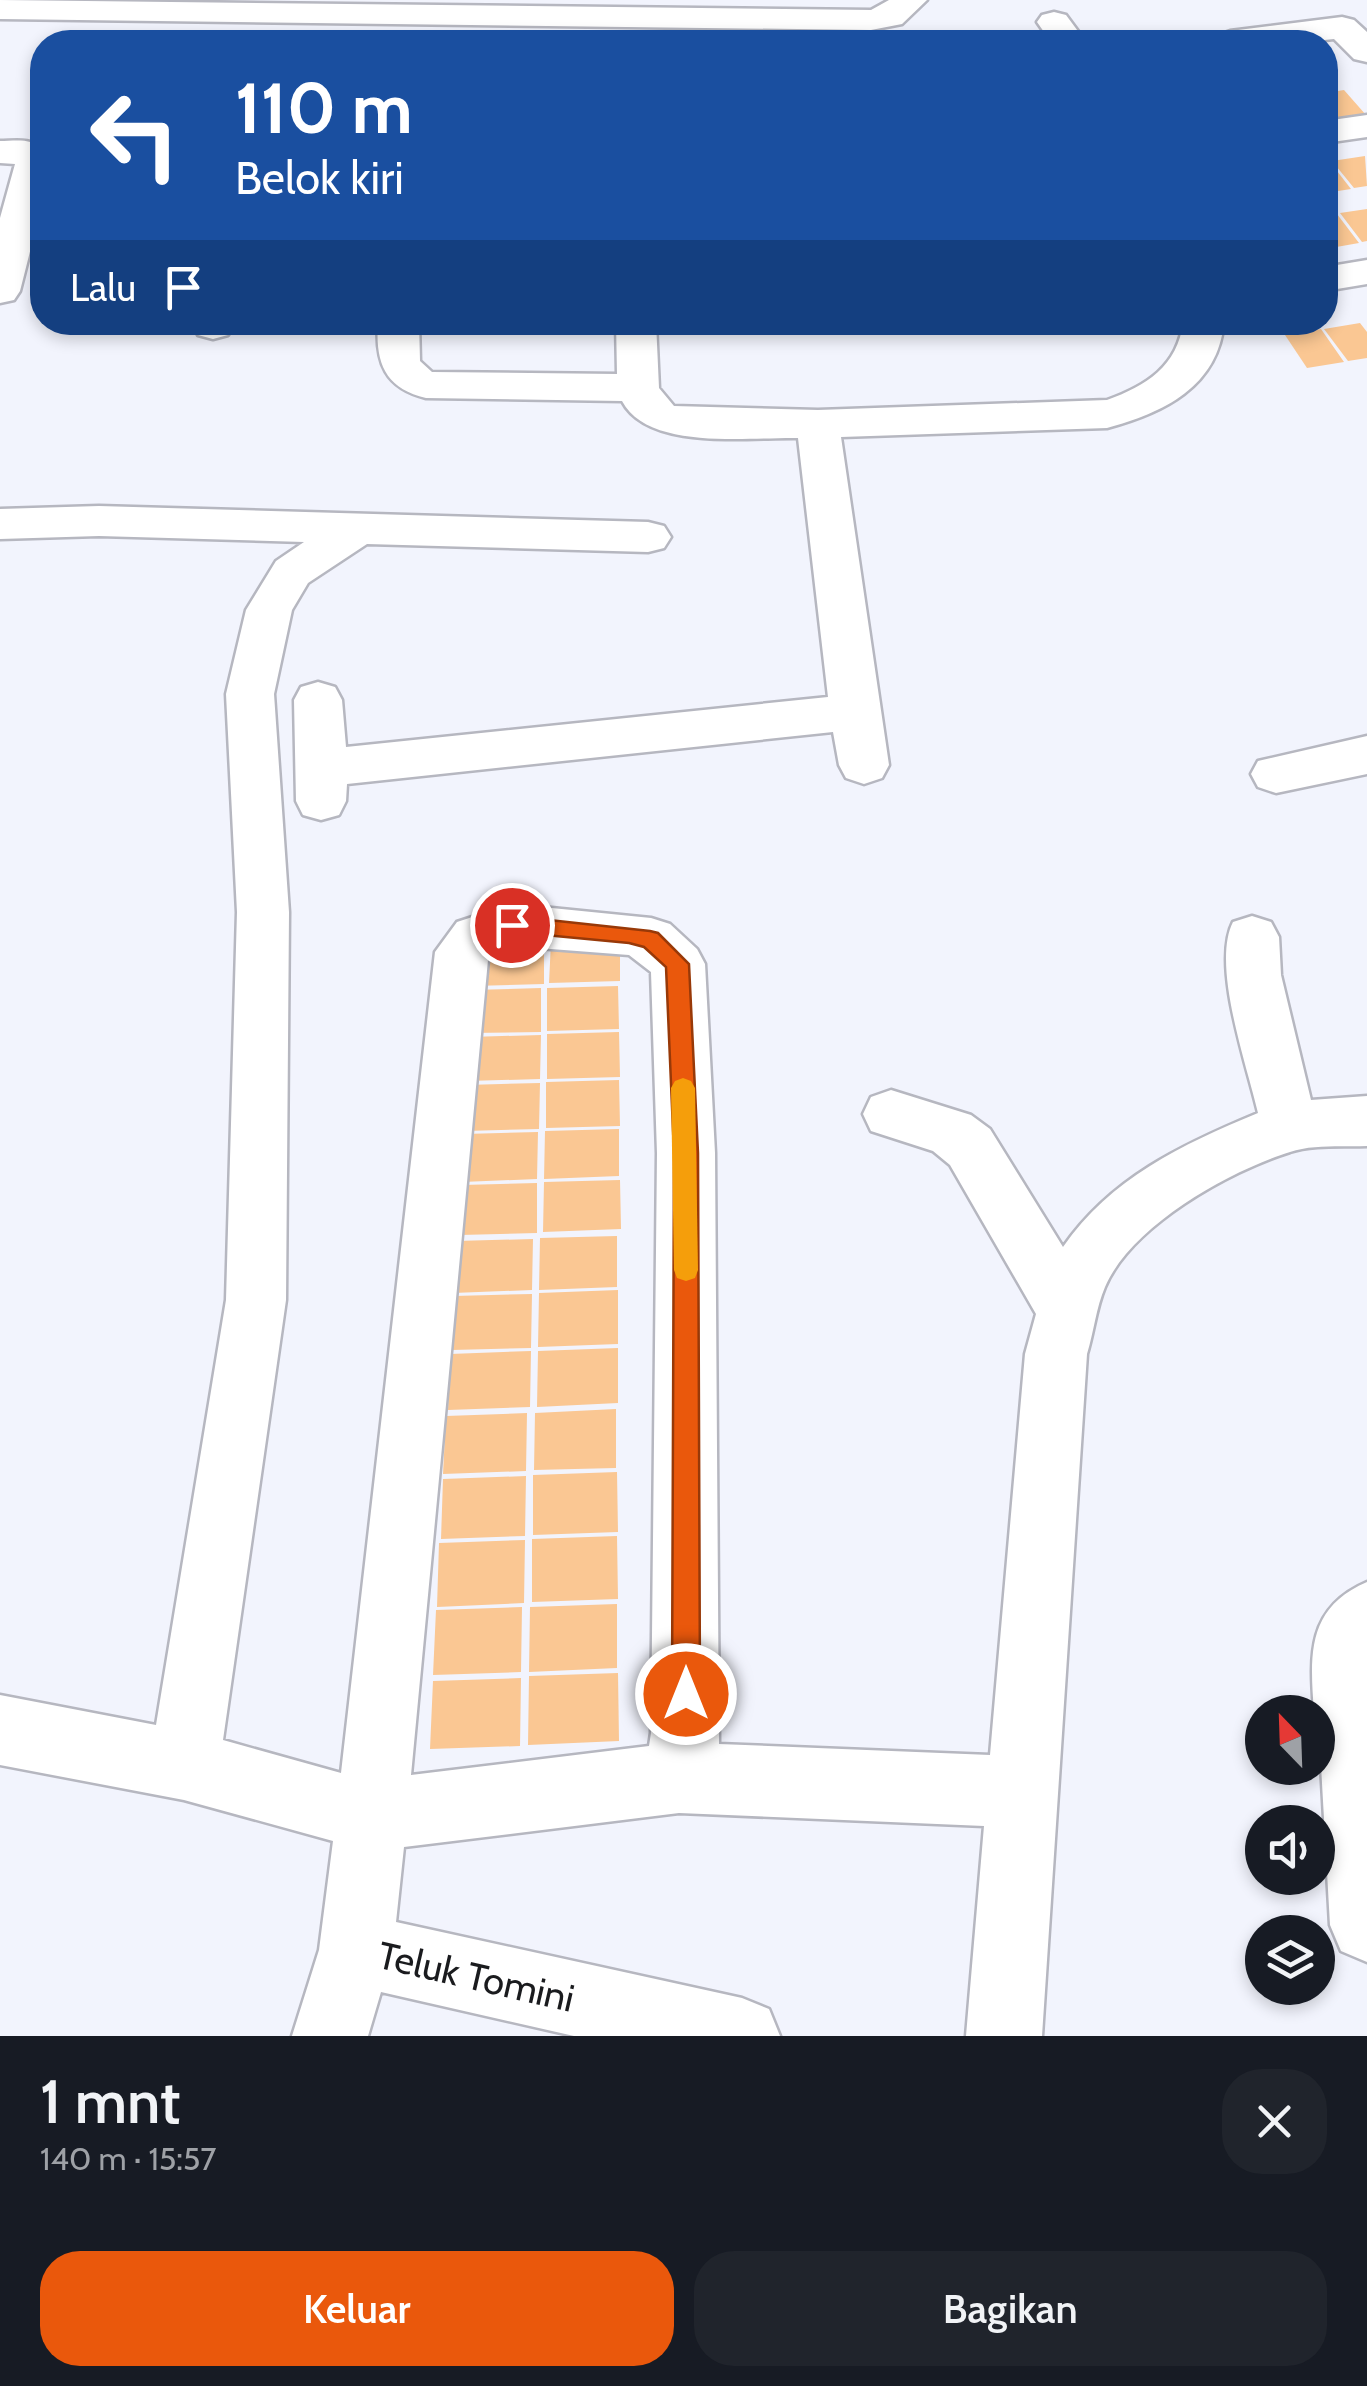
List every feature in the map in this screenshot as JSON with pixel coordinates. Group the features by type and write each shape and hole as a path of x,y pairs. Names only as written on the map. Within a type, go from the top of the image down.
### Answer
{"street":[{"path":"813,30 890,17 910,0"},
{"path":"0,9 371,28 662,30"},
{"path":"1320,30 1342,27 1367,51"},
{"path":"1338,130 1367,126"},
{"path":"0,152 25,152 30,159"},
{"path":"0,292 18,250 30,186"},
{"path":"1338,277 1367,272"},
{"path":"398,335 396,361 405,376 426,385 638,388"},
{"path":"636,335 638,388 645,405 660,417 684,422 818,424 1107,414 1136,408 1164,392 1188,365 1204,335"},
{"path":"818,424 864,765"},
{"path":"0,524 100,522 648,537"},
{"path":"184,1765 256,1300 263,912 250,694 269,610 292,572 357,529"},
{"path":"318,700 322,786 854,712"},
{"path":"1276,774 1367,755"},
{"path":"356,1950 406,1512 462,952 476,937 512,925 640,937 650,940 678,964 686,1153 686,1733 679,1778"},
{"path":"1252,937 1254,975 1289,1126"},
{"path":"891,1114 951,1132 970,1148 1069,1313"},
{"path":"1004,2036 1056,1354 1082,1268 1128,1210 1205,1161 1289,1126 1367,1121"},
{"path":"1367,1616 1354,1630 1344,1654 1367,1926"},
{"path":"0,1730 184,1765 370,1816 679,1778 1024,1792"},
{"name":"Teluk Tomini","path":"330,2036 356,1950 742,2036"}],"building":[{"path":"1344,90 1366,115 1338,120 1338,91"},
{"path":"1365,156 1367,186 1354,188 1338,168 1338,160"},
{"path":"1338,172 1351,189 1338,191"},
{"path":"1367,209 1367,241 1362,242 1340,213"},
{"path":"1338,215 1359,243 1338,247"},
{"path":"1360,323 1367,332 1367,358 1348,361 1328,335 1338,335 1338,327"},
{"path":"1285,335 1325,335 1344,362 1307,368"},
{"path":"620,940 620,981 549,983 551,942"},
{"path":"544,942 544,984 473,986 475,944"},
{"path":"618,986 619,1029 547,1031 547,988"},
{"path":"541,988 541,1032 469,1033 471,990"},
{"path":"619,1032 620,1077 547,1079 547,1034"},
{"path":"541,1035 540,1079 467,1081 469,1037"},
{"path":"619,1080 620,1126 546,1128 546,1082"},
{"path":"540,1083 539,1129 465,1131 466,1085"},
{"path":"619,1129 619,1176 544,1179 545,1131"},
{"path":"538,1132 537,1179 462,1182 464,1134"},
{"path":"620,1180 621,1229 543,1232 544,1182"},
{"path":"537,1183 537,1233 460,1235 462,1185"},
{"path":"617,1236 617,1287 539,1290 540,1238"},
{"path":"533,1239 532,1290 453,1293 456,1241"},
{"path":"618,1290 618,1344 538,1347 539,1293"},
{"path":"532,1294 531,1348 452,1350 454,1296"},
{"path":"618,1348 618,1403 537,1407 538,1351"},
{"path":"531,1351 530,1407 448,1410 450,1354"},
{"path":"616,1409 616,1468 534,1470 535,1413"},
{"path":"527,1413 526,1471 443,1474 446,1416"},
{"path":"617,1472 618,1532 533,1535 533,1475"},
{"path":"526,1476 525,1536 441,1539 443,1479"},
{"path":"617,1536 618,1599 532,1602 532,1539"},
{"path":"525,1540 524,1603 437,1607 439,1543"},
{"path":"617,1604 617,1668 529,1672 530,1607"},
{"path":"522,1607 521,1672 433,1675 436,1610"},
{"path":"618,1673 619,1741 528,1745 529,1676"},
{"path":"521,1678 520,1746 430,1749 433,1681"}],"slow traffic":[{"path":"683,1088 686,1270"}],"route":[{"path":"512,925 629,934 650,940 678,964 686,1153 686,1694"}]}
